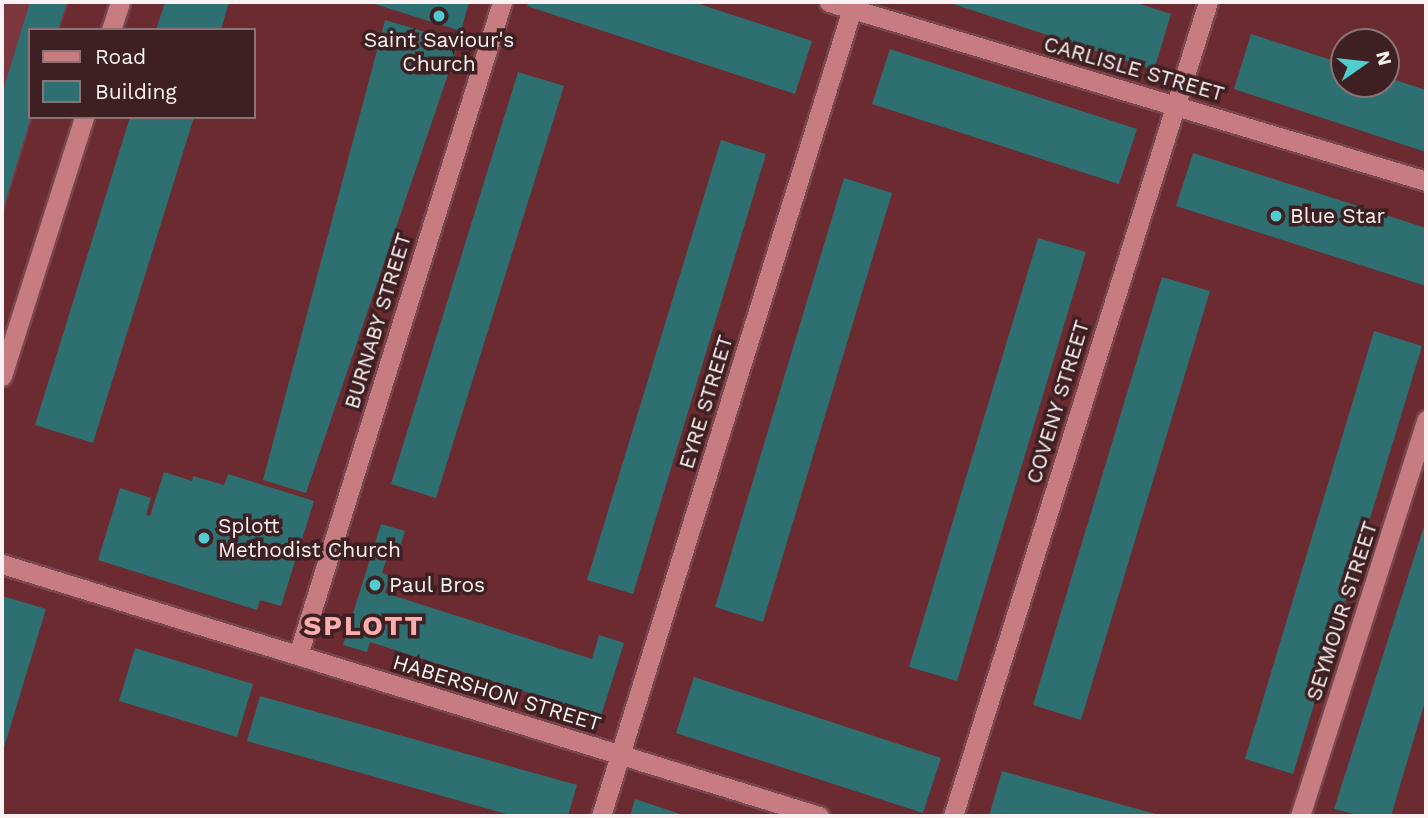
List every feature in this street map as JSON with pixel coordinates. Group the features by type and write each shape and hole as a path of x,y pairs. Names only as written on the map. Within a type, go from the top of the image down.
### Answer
{"street":[{"path":"112,28 120,2"},
{"name":"BURNABY STREET","path":"298,654 502,2"},
{"name":"CARLISLE STREET","path":"829,2 853,5 1426,181"},
{"name":"COVENY STREET","path":"953,816 1208,2"},
{"name":"EYRE STREET","path":"601,816 853,5"},
{"path":"2,376 83,119"},
{"name":"SEYMOUR STREET","path":"1300,816 1426,420"},
{"name":"HABERSHON STREET","path":"2,564 819,816"}],"shaded area":[{"path":"2,2 69,2 61,28 28,28 28,119 32,119 2,219"}],"building":[{"path":"30,2 67,2 59,28 28,28 28,119 30,119 2,212 2,94"},
{"path":"165,2 229,2 222,28 157,28"},
{"name":"Saint Saviour's Church","path":"368,2 469,2 461,31"},
{"path":"529,2 693,2 812,41 795,94 527,6"},
{"path":"947,2 1133,2 1171,14 1154,70"},
{"path":"385,20 459,42 306,493 263,480"},
{"path":"1251,34 1330,59 1330,98 1400,98 1400,82 1426,90 1426,152 1234,89"},
{"path":"890,49 1137,129 1119,184 872,104"},
{"path":"518,72 564,86 436,498 391,484"},
{"path":"129,119 193,119 93,443 35,425"},
{"path":"721,140 766,154 633,594 587,580"},
{"path":"1193,153 1426,228 1426,286 1176,206"},
{"path":"844,178 892,193 763,622 715,607"},
{"path":"1038,238 1086,252 957,681 909,667"},
{"path":"1162,277 1210,291 1081,720 1033,705"},
{"path":"1374,331 1422,346 1293,774 1245,759"},
{"name":"Splott Methodist Church","path":"164,472 192,481 193,476 224,485 228,474 314,501 281,606 260,600 257,610 98,560 120,488 151,498 146,515 150,516"},
{"path":"1426,520 1426,698 1391,816 1362,816 1334,809"},
{"path":"381,524 405,531 398,554 389,551 382,573 390,576 385,593 592,659 599,635 624,643 601,716 370,642 367,652 343,645"},
{"path":"2,596 46,609 2,754"},
{"path":"135,648 253,684 237,737 119,701"},
{"path":"694,677 941,758 923,813 676,733"},
{"path":"260,696 577,785 568,816 514,816 247,741"},
{"path":"1002,771 1159,815 1159,816 989,816"},
{"path":"635,799 686,816 630,816"}],"place":[{"name":"Saint Saviour's Church","path":"439,16"},
{"name":"Blue Star","path":"1276,216"},
{"name":"Splott Methodist Church","path":"204,538"},
{"name":"Paul Bros","path":"375,585"}],"district":[{"name":"SPLOTT","path":"364,626"}]}
